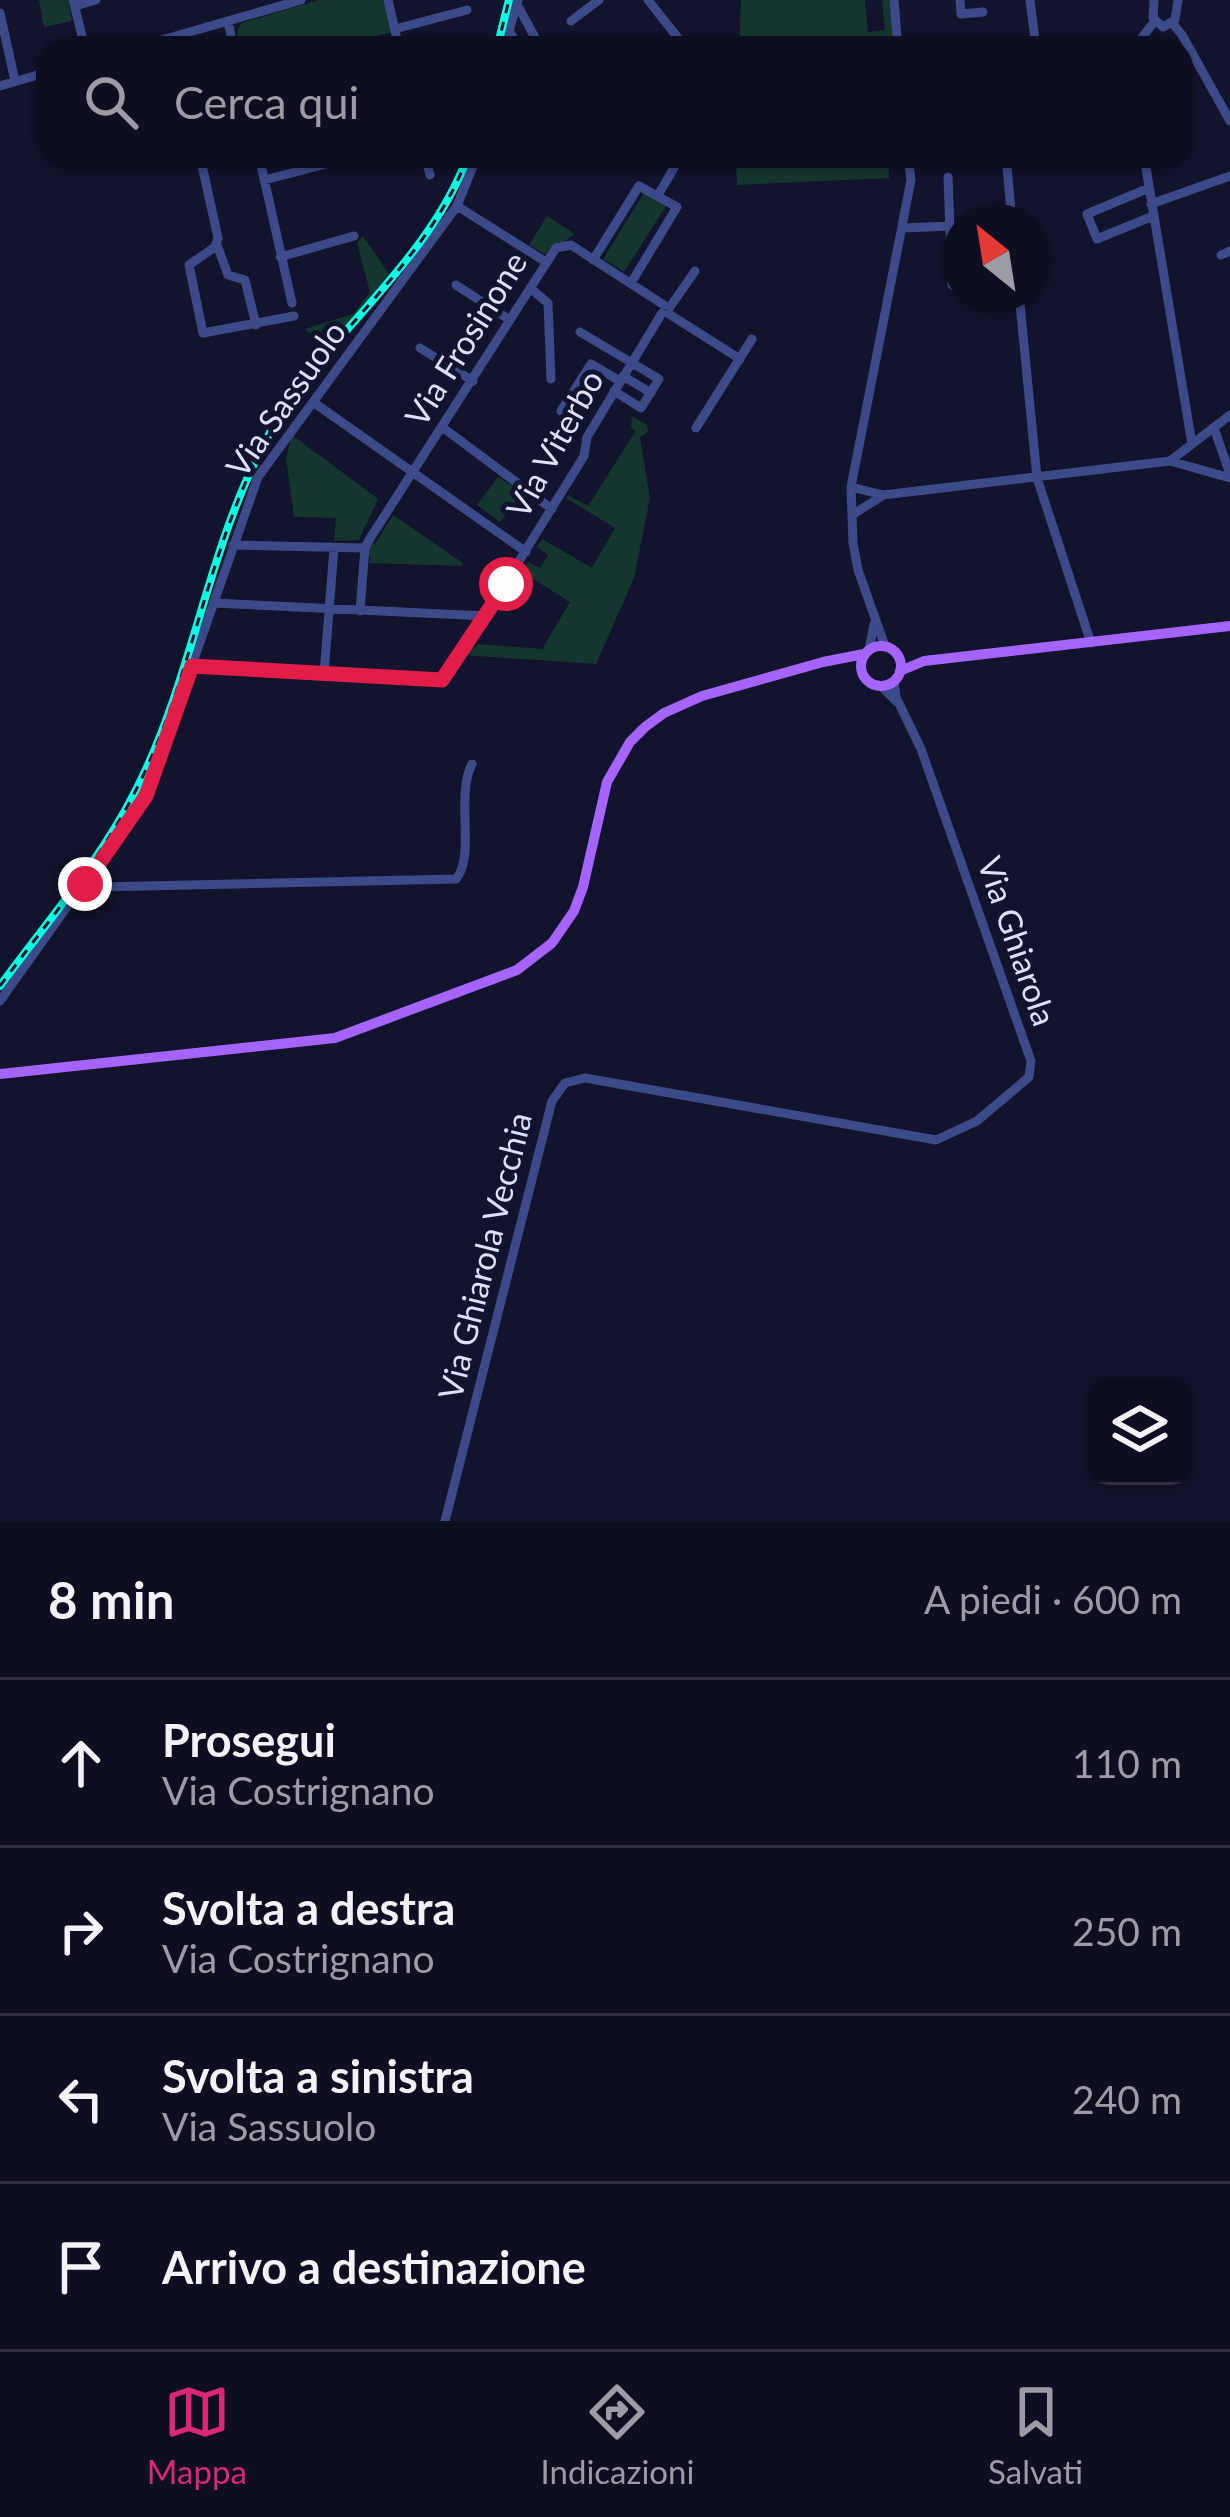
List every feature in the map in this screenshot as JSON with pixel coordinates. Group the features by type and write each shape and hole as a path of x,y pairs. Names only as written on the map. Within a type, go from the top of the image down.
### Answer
{"main road":[{"path":"823,662 852,666 870,682 892,679 924,661 1230,626"},
{"path":"0,1074 335,1038 517,970 552,943 574,911 584,887 607,782 645,727 680,704 823,662 890,650 924,661"},
{"path":"890,650 892,679"},
{"path":"862,674 866,652"}],"street":[{"path":"82,36 74,3 96,0"},
{"path":"192,36 302,0"},
{"path":"388,0 396,36"},
{"path":"571,21 599,0"},
{"path":"649,0 677,36"},
{"path":"894,0 897,36"},
{"path":"960,0 961,14 983,12"},
{"path":"1030,0 1034,36"},
{"path":"1143,36 1154,22 1154,0"},
{"path":"1172,24 1178,0"},
{"path":"508,36 518,1"},
{"path":"518,1 532,36"},
{"path":"395,29 467,10"},
{"path":"0,13 15,81"},
{"path":"228,22 231,36"},
{"path":"1154,22 1163,27 1172,24"},
{"path":"1172,24 1184,36"},
{"path":"509,32 516,36"},
{"path":"1194,55 1230,121"},
{"path":"0,86 36,75"},
{"path":"202,168 217,245 228,275 245,280 256,325"},
{"path":"262,168 292,304"},
{"path":"264,180 310,168"},
{"path":"428,168 430,176"},
{"name":"Via Sassuolo","path":"0,1001 146,796 257,477 457,206 472,168"},
{"path":"658,195 674,168"},
{"path":"890,650 874,618 856,557 851,487 911,180 910,168"},
{"path":"1007,168 1010,204"},
{"path":"1146,168 1192,444"},
{"path":"1149,188 1087,214 1097,239 1230,176"},
{"path":"948,177 949,204"},
{"path":"631,283 677,207 639,186 593,260 740,359"},
{"path":"457,206 546,262"},
{"path":"902,228 942,226"},
{"path":"280,257 354,236"},
{"name":"Via Frosinone","path":"365,548 556,248 566,243 593,260"},
{"path":"217,245 189,265 203,333 294,316"},
{"name":"Via Viterbo","path":"324,674 442,680 584,457 586,437 631,362 695,272"},
{"path":"456,286 509,320"},
{"path":"530,288 548,303 551,380"},
{"path":"1021,312 1037,478 1091,643"},
{"name":"Via Viterbo","path":"580,332 631,362"},
{"path":"696,428 752,339"},
{"path":"420,348 472,381"},
{"path":"619,382 641,408 659,379 631,362"},
{"path":"561,411 592,364 619,382 651,393"},
{"path":"313,402 526,552"},
{"path":"1170,461 1230,416"},
{"path":"442,427 552,509"},
{"path":"1214,428 1230,476"},
{"path":"851,487 883,495 1170,461 1230,476"},
{"path":"852,515 883,495"},
{"path":"233,545 365,548 360,610"},
{"path":"192,666 324,674 334,548"},
{"path":"213,603 486,616"},
{"path":"866,652 874,638 874,618"},
{"name":"Via Ghiarola","path":"892,679 921,749 1031,1069 1025,1083 977,1121 948,1136 923,1139"},
{"path":"85,884 453,880 464,868 464,784 472,764"},
{"name":"Via Ghiarola Vecchia","path":"445,1521 547,1119 562,1085 585,1078 923,1139"}],"green space":[{"path":"39,0 68,0 72,21 44,27"},
{"path":"319,0 384,0 392,32 377,36 238,36 241,23"},
{"path":"741,0 865,0 868,32 885,30 882,0 890,0 893,36 740,36"},
{"path":"736,168 889,168 889,178 737,185"},
{"path":"644,193 666,206 624,272 603,259"},
{"path":"547,216 575,234 545,254 529,245"},
{"path":"363,236 389,274 300,383 299,367 308,367 324,347 305,329 353,314 370,292 357,243"},
{"path":"632,416 647,425 648,432 640,437 650,498 634,578 596,664 463,655 478,644 542,649 570,602 522,572 528,562 540,568 548,555 537,547 542,539 592,568 615,528 566,498 588,506 635,432"},
{"path":"292,435 378,499 359,540 334,541 336,518 294,517 286,458"},
{"path":"498,477 523,492 500,522 477,505"},
{"path":"393,515 462,566 370,563 370,556 365,555 370,542 375,544"}],"railway":[{"path":"500,36 509,0"},
{"path":"0,986 90,866 136,790 172,704 229,524 267,438 316,367 427,233 463,168"}],"route":[{"path":"85,884 146,796 192,666 442,680 449,676 506,584"}]}
